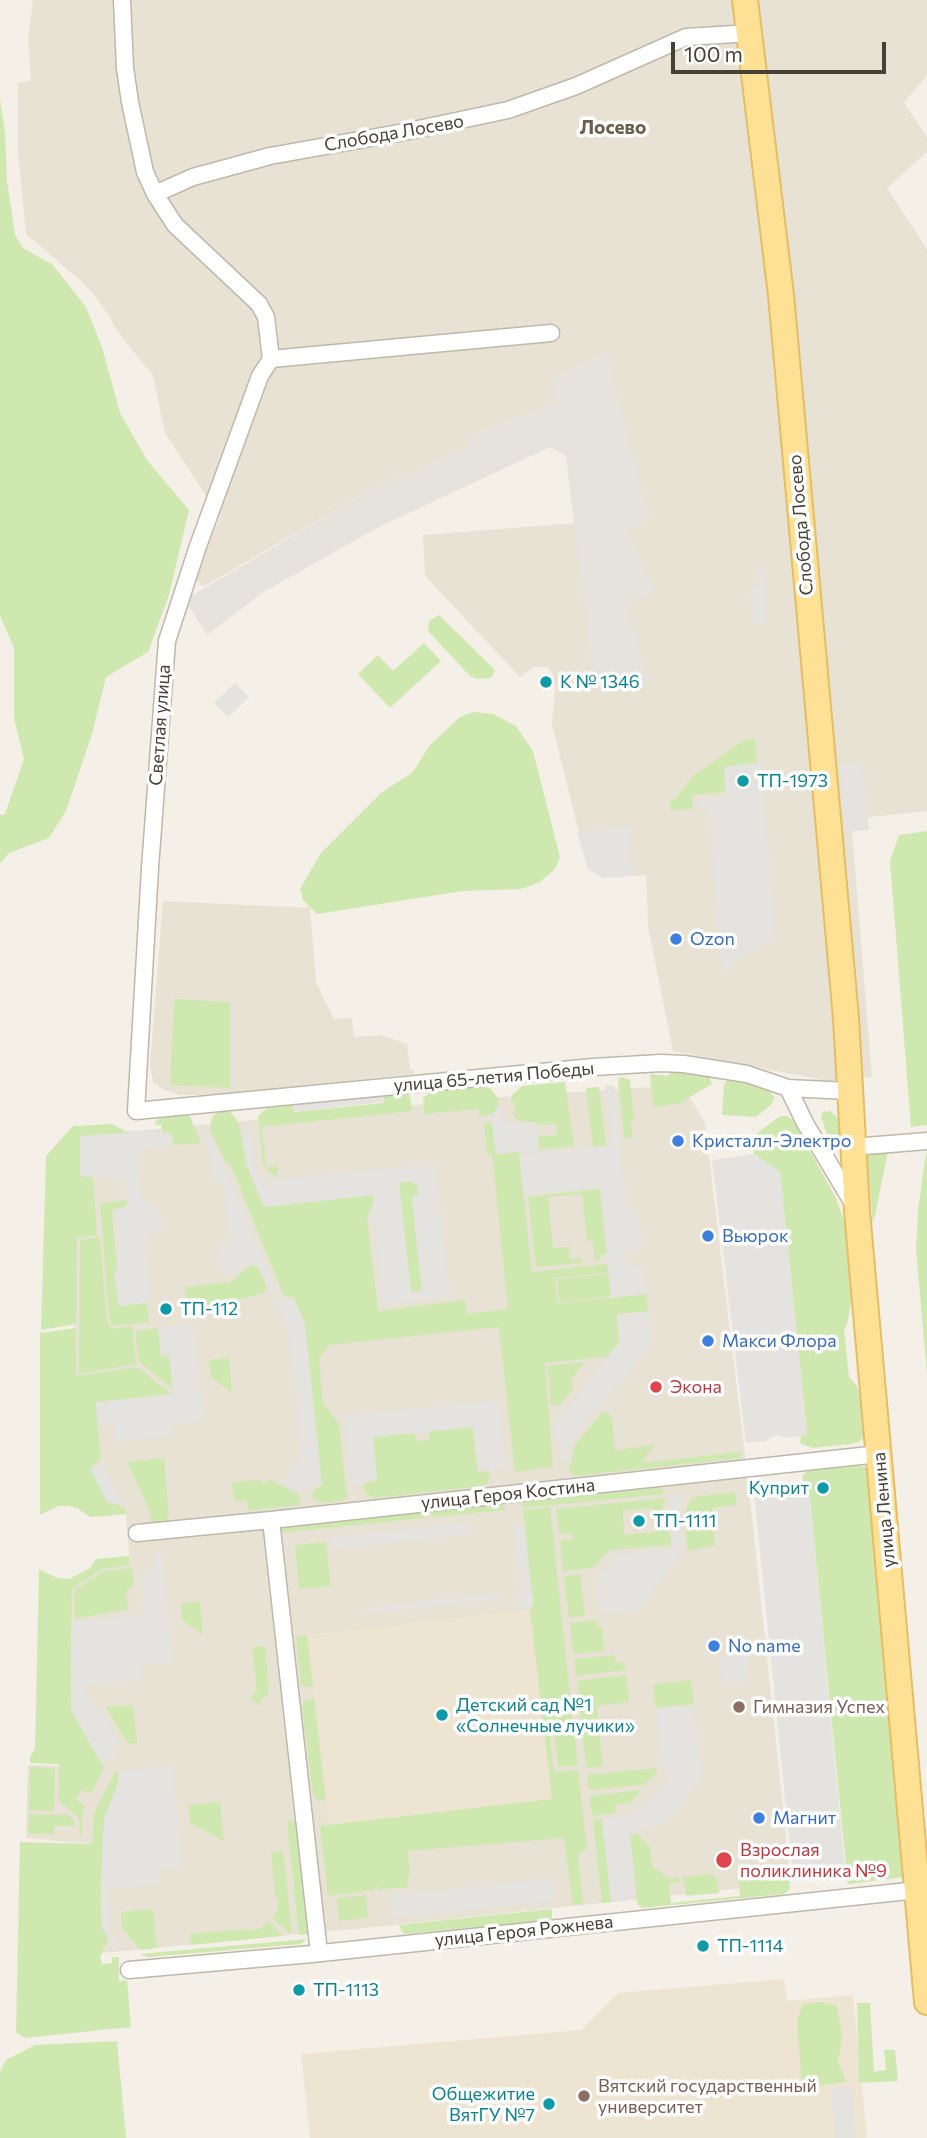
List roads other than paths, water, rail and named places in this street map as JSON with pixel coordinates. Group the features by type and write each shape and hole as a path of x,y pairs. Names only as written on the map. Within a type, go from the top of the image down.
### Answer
{"main road":[{"name":"Слобода Лосево","path":"745,0 781,286 846,1018"},
{"name":"улица Ленина","path":"846,1018 857,1210 927,2002"}],"street":[{"path":"122,0 125,68 145,172 155,194 176,225 260,304 266,317 271,359 551,333"},
{"name":"Слобода Лосево","path":"155,194 193,177 270,156 508,110 576,86 686,37 751,33"},
{"name":"Светлая улица","path":"136,1111 167,642 198,546 260,376 271,359"},
{"name":"улица 65-летия Победы","path":"136,1111 661,1063 747,1074 788,1088 849,1091"},
{"path":"788,1088 805,1124 857,1210"},
{"path":"853,1147 927,1141"},
{"name":"улица Героя Костина","path":"137,1532 879,1454"},
{"path":"271,1520 319,1953"},
{"name":"улица Героя Рожнева","path":"129,1970 319,1953 918,1890"}],"place":[{"name":"К № 1346","path":"546,682"},
{"name":"ТП-1973","path":"743,781"},
{"name":"Ozon","path":"676,939"},
{"name":"Кристалл-Электро","path":"678,1141"},
{"name":"Вьюрок","path":"708,1236"},
{"name":"ТП-112","path":"166,1309"},
{"name":"Макси Флора","path":"708,1341"},
{"name":"Экона","path":"656,1387"},
{"name":"Куприт","path":"823,1488"},
{"name":"ТП-1111","path":"639,1521"},
{"name":"No name","path":"714,1646"},
{"name":"Гимназия Успех","path":"739,1707"},
{"name":"Детский сад №1 «Солнечные лучики»","path":"442,1715"},
{"name":"Магнит","path":"759,1818"},
{"name":"Взрослая поликлиника №9","path":"724,1860"},
{"name":"ТП-1114","path":"703,1946"},
{"name":"ТП-1113","path":"299,1990"},
{"name":"Вятский государственный университет","path":"584,2096"},
{"name":"Общежитие ВятГУ №7","path":"549,2104"}],"district":[{"name":"Лосево","path":"613,128"}]}
